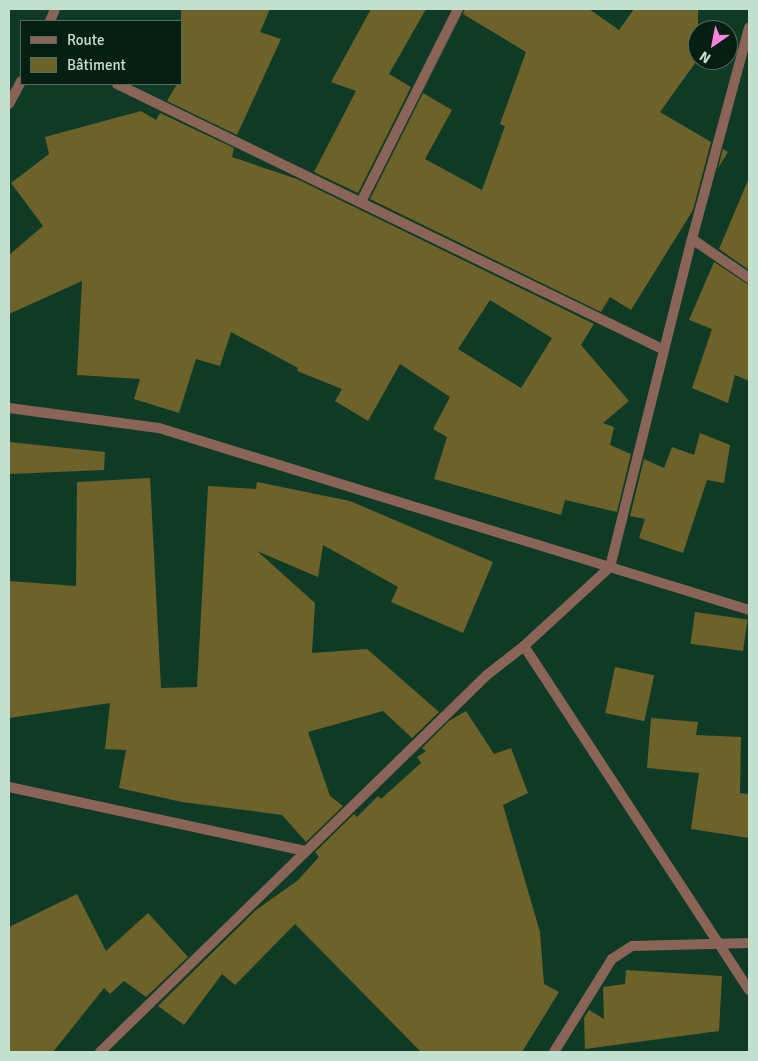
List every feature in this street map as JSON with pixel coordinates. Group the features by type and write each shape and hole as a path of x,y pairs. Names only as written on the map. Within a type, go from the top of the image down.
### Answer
{"street":[{"path":"361,202 458,9"},
{"path":"100,1052 487,675 524,646 610,567 692,239 749,28"},
{"path":"9,104 20,83"},
{"path":"119,85 664,350"},
{"path":"692,239 749,278"},
{"path":"9,408 159,428 749,610"},
{"path":"524,646 722,945 749,990"},
{"path":"9,787 306,851"},
{"path":"554,1052 612,958 632,946 749,943"}],"building":[{"path":"181,9 270,9 260,32 281,39 237,135 167,101 176,85 182,85"},
{"path":"371,9 426,9 389,74 411,87 358,193 314,172 356,91 331,82"},
{"path":"465,9 589,9 619,30 634,9 698,9 698,20 688,20 688,70 690,70 660,112 711,142 693,210 631,310 610,297 601,312 370,199 423,93 452,110 425,159 482,190 505,126 500,124 526,52 463,14"},
{"path":"141,111 156,120 160,113 234,148 232,157 297,179 594,324 581,345 629,401 603,423 614,427 610,445 631,454 617,512 565,500 561,515 434,479 447,437 433,429 450,397 400,364 368,421 335,401 342,389 297,371 298,368 231,332 220,366 196,359 179,413 134,399 140,379 77,375 82,281 9,314 9,255 43,226 11,183 49,154 45,137","holes":["490,300 552,338 521,388 458,349"]},
{"path":"723,149 728,152 718,168"},
{"path":"749,178 749,270 719,249"},
{"path":"714,262 749,285 749,381 735,375 728,403 692,388 712,329 689,320"},
{"path":"700,433 730,445 724,483 707,480 683,553 639,538 645,519 630,516 644,459 664,468 672,447 694,455"},
{"path":"9,442 105,452 104,470 9,474"},
{"path":"150,478 161,688 197,687 208,486 256,489 257,482 350,501 493,562 463,633 391,602 398,587 323,545 318,577 257,551 315,603 312,653 367,649 439,712 412,738 383,711 308,732 330,796 343,806 306,842 282,815 182,802 119,788 126,750 105,749 110,703 9,718 9,581 76,586 77,482"},
{"path":"695,612 747,619 743,651 691,644"},
{"path":"615,667 654,675 644,721 605,713"},
{"path":"466,711 494,754 511,748 528,793 503,805 540,932 544,984 559,992 522,1052 421,1052 295,924 235,985 222,974 184,1025 158,1006 256,910 297,881 319,857 315,852 354,814 357,817 378,796 381,799 421,763 417,757 426,751 422,748 449,721"},
{"path":"651,718 698,722 696,735 741,737 740,793 749,794 749,838 691,829 699,773 647,768"},
{"path":"77,894 106,951 148,913 188,957 146,997 124,981 110,994 104,988 53,1052 9,1052 9,927"},
{"path":"626,970 722,976 719,1031 585,1049 584,1018 589,1010 604,1019 603,987 625,984"}]}
